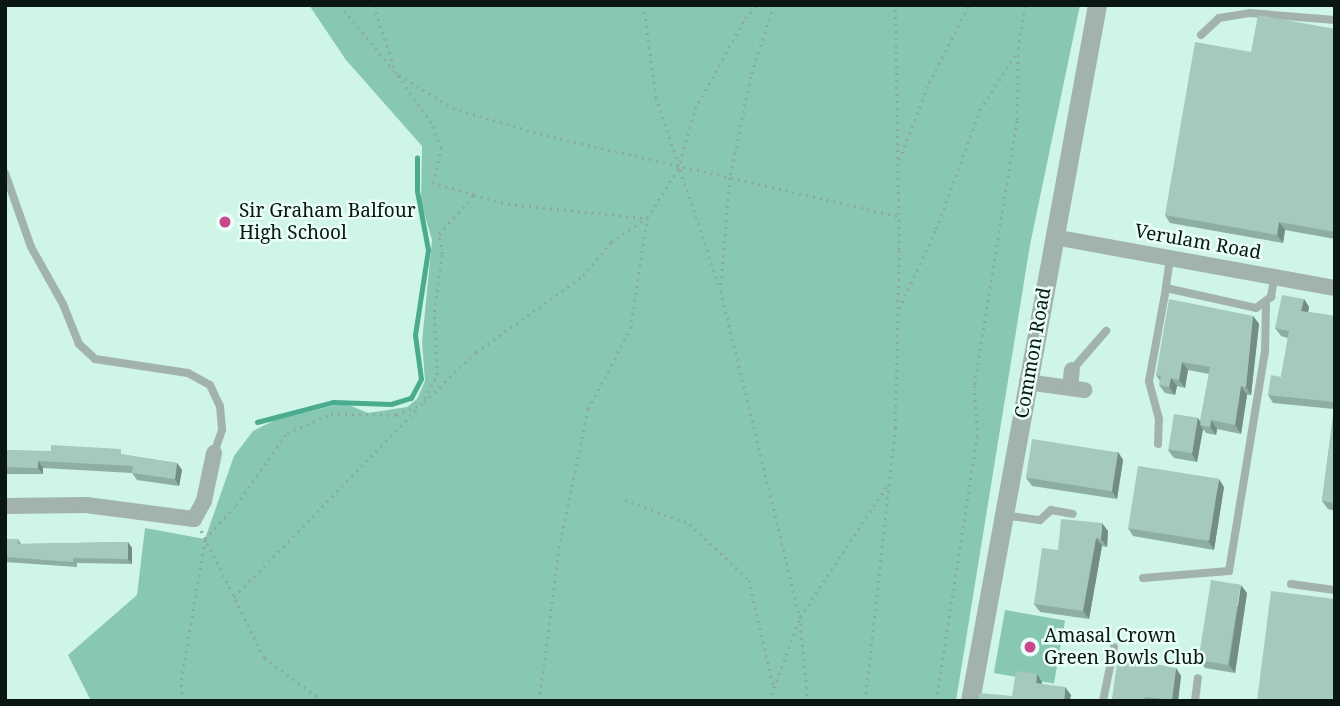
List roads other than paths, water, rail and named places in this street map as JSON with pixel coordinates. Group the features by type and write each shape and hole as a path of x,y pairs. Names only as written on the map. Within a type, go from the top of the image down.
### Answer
{"street":[{"name":"Common Road","path":"970,701 1097,5"},
{"name":"Verulam Road","path":"1054,237 1335,288"},
{"path":"1027,382 1077,389 1072,370"},
{"path":"5,506 86,505 194,519 204,501 214,453"}],"lane":[{"path":"1201,35 1219,18 1250,13 1335,20"},
{"path":"5,173 31,247 63,304 79,344 95,359 188,373 210,385 220,405 222,430 214,453"},
{"path":"1158,444 1159,419 1149,381 1170,258"},
{"path":"1143,578 1229,571 1265,352 1266,305 1274,277"},
{"path":"1166,288 1256,308 1266,305"},
{"path":"1072,370 1106,331"},
{"path":"1003,515 1040,520 1051,510 1073,514"},
{"path":"1291,584 1335,590"},
{"path":"1103,701 1114,647"},
{"path":"1195,701 1198,678"}],"waterway":[{"path":"257,422 333,402 391,404 411,398 421,379 415,335 428,250 417,191 417,158"}],"place":[{"name":"Sir Graham Balfour High School","path":"225,222"},
{"name":"Amasal Crown Green Bowls Club","path":"1030,647"}]}
